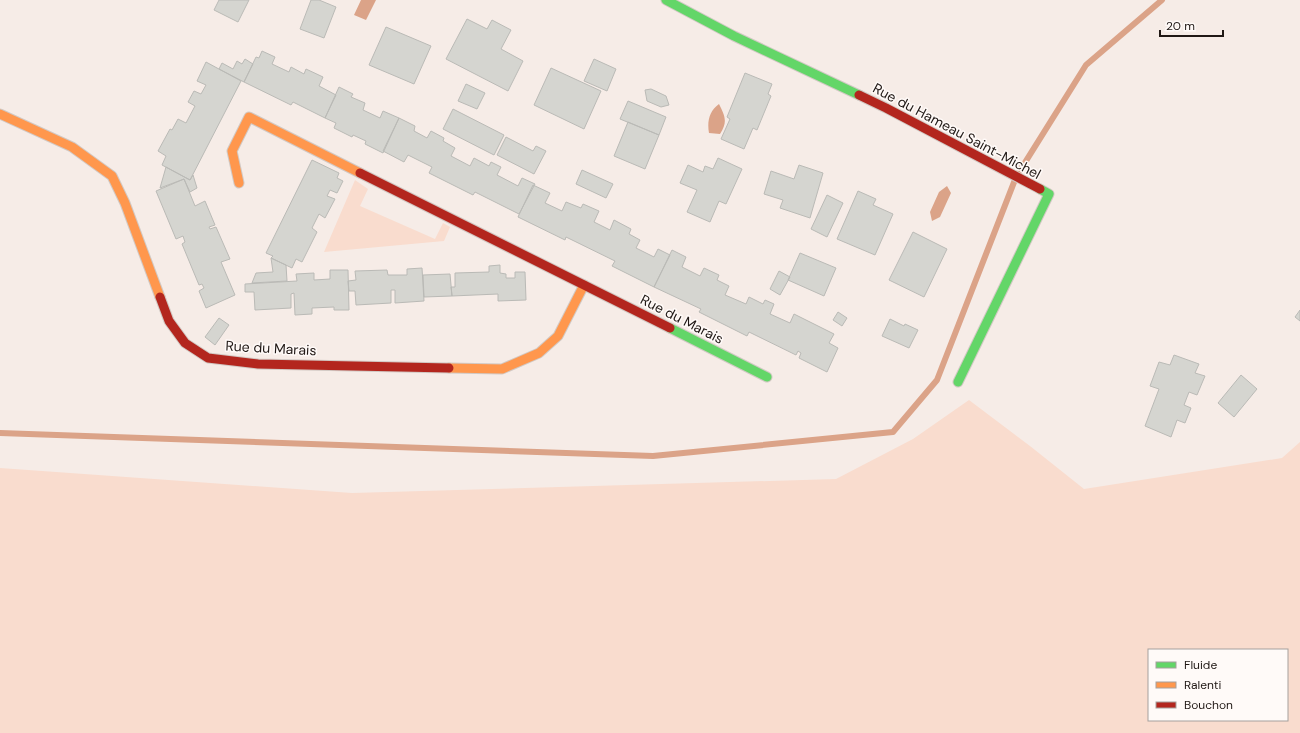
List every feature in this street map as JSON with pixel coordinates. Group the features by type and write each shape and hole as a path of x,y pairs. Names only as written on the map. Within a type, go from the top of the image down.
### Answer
{"street":[{"name":"Rue du Hameau Saint-Michel","path":"666,0 734,36 886,108 1049,194 958,382"},
{"name":"Rue du Marais","path":"0,114 72,146 112,176 125,203 169,321 185,343 208,358 258,364 502,368 539,353 558,336 584,285"},
{"name":"Rue du Marais","path":"239,183 232,151 249,117 767,377"}],"shaded area":[{"path":"361,0 376,0 366,20 354,15"},
{"path":"719,104 725,119 724,126 720,134 709,133 708,125 711,113"},
{"path":"355,180 368,189 360,206 435,239 443,223 450,227 444,241 324,252"},
{"path":"947,186 951,193 940,217 932,221 930,212 939,192"},
{"path":"969,400 1084,489 1282,458 1300,442 1300,733 0,733 0,468 352,493 836,479 913,439"}],"building":[{"path":"219,0 249,0 238,22 214,10"},
{"path":"311,0 319,0 336,7 324,38 300,29"},
{"path":"467,19 487,29 492,20 511,30 501,49 523,61 508,91 446,59"},
{"path":"386,27 431,46 414,84 369,65"},
{"path":"262,51 275,57 272,64 289,72 291,67 304,74 306,69 323,77 319,86 336,95 325,118 293,102 291,105 244,82 256,57 259,58"},
{"path":"245,59 253,64 244,82 219,69 222,63 233,69 237,61 242,64"},
{"path":"594,59 616,69 607,91 584,81"},
{"path":"206,62 241,81 190,180 162,165 166,156 158,151 170,129 172,130 178,119 186,123 195,106 188,102 194,91 201,94 206,85 197,81"},
{"path":"551,68 601,91 584,129 534,105"},
{"path":"745,73 772,84 768,94 771,96 757,130 753,128 744,149 721,139 730,119 727,117"},
{"path":"466,84 485,93 477,109 458,101"},
{"path":"339,87 353,94 351,97 365,103 363,110 380,118 383,111 399,118 383,153 365,144 366,141 353,135 352,137 334,128 336,123 325,118"},
{"path":"651,89 666,96 669,105 661,107 647,101 645,90"},
{"path":"628,101 666,117 659,135 620,119"},
{"path":"453,109 504,135 494,155 443,129"},
{"path":"399,118 415,126 414,131 427,138 431,131 444,138 443,141 455,148 451,156 470,166 474,158 489,166 491,162 501,167 497,175 518,186 522,178 535,184 519,214 475,192 473,195 429,173 432,167 408,155 404,162 383,151"},
{"path":"628,122 659,135 645,169 614,156"},
{"path":"506,137 533,151 536,146 546,151 534,174 497,155"},
{"path":"718,158 742,169 726,204 719,201 710,222 687,212 697,190 680,183 688,165 703,172 705,166 713,169"},
{"path":"312,160 339,173 337,178 343,181 337,193 330,190 327,196 335,199 325,218 319,214 312,228 317,232 302,262 296,259 292,268 271,258 273,256 266,253"},
{"path":"799,165 823,173 810,218 780,208 783,200 764,194 771,171 794,179"},
{"path":"166,167 190,180 193,175 197,188 190,192 184,179 160,188"},
{"path":"582,170 613,184 606,198 576,184"},
{"path":"184,179 195,206 205,201 215,225 209,227 210,229 216,227 230,259 221,262 235,295 206,308 199,291 204,288 202,284 199,285 182,244 185,242 183,236 176,239 156,191"},
{"path":"533,185 550,193 545,203 562,211 566,202 581,208 583,204 599,211 594,222 610,230 614,220 631,229 629,234 640,240 636,248 654,257 658,249 670,255 654,287 612,266 615,261 566,237 565,240 518,217"},
{"path":"858,191 876,199 873,205 893,214 875,255 837,239"},
{"path":"827,195 843,203 827,237 811,229"},
{"path":"913,232 947,249 924,297 889,280"},
{"path":"672,250 686,257 682,267 700,276 704,268 719,275 717,280 729,286 725,295 746,304 749,297 763,304 765,300 774,304 770,314 790,323 794,314 834,334 829,343 838,348 827,372 799,358 801,353 798,351 796,355 749,332 747,336 699,312 701,309 654,287"},
{"path":"800,253 836,268 824,296 788,280"},
{"path":"271,258 286,265 287,281 252,283 256,273 273,272"},
{"path":"500,265 500,273 506,274 506,278 515,278 515,272 525,272 526,300 498,301 498,294 452,296 451,287 455,287 455,273 489,272 489,266"},
{"path":"422,268 424,301 395,303 395,290 391,290 391,303 356,305 355,291 349,291 348,281 356,280 355,271 387,270 388,275 407,275 407,269"},
{"path":"330,270 348,270 349,310 334,310 334,307 312,308 312,314 295,315 294,293 291,294 291,308 255,310 254,292 245,292 245,284 297,281 296,274 314,273 314,280 330,279"},
{"path":"779,271 790,277 780,295 770,289"},
{"path":"450,274 452,296 424,297 423,275"},
{"path":"1300,310 1300,321 1295,317"},
{"path":"838,312 847,318 842,326 833,320"},
{"path":"219,318 229,325 215,345 205,337"},
{"path":"890,319 904,326 905,324 918,330 909,348 882,336"},
{"path":"1174,355 1199,364 1195,373 1205,376 1197,395 1189,392 1184,405 1191,408 1185,423 1177,420 1171,437 1145,426 1159,389 1150,386 1159,362 1170,365"},
{"path":"1241,375 1257,389 1234,417 1218,403"}],"waterway":[{"path":"0,433 653,456 893,432 937,380 1016,177 1086,65 1162,0"}],"traffic: fast":[{"path":"666,0 734,36 859,95"},
{"path":"958,382 1049,194 1040,189"},
{"path":"670,328 767,377"}],"traffic: slow":[{"path":"0,114 72,147 112,176 125,203 160,297"},
{"path":"239,183 232,151 249,117 360,173"},
{"path":"449,368 502,369 539,353 558,336 584,285"}],"traffic: jam":[{"path":"859,95 1040,189"},
{"path":"360,173 670,328"},
{"path":"160,297 169,321 185,343 208,358 258,364 449,368"}]}
